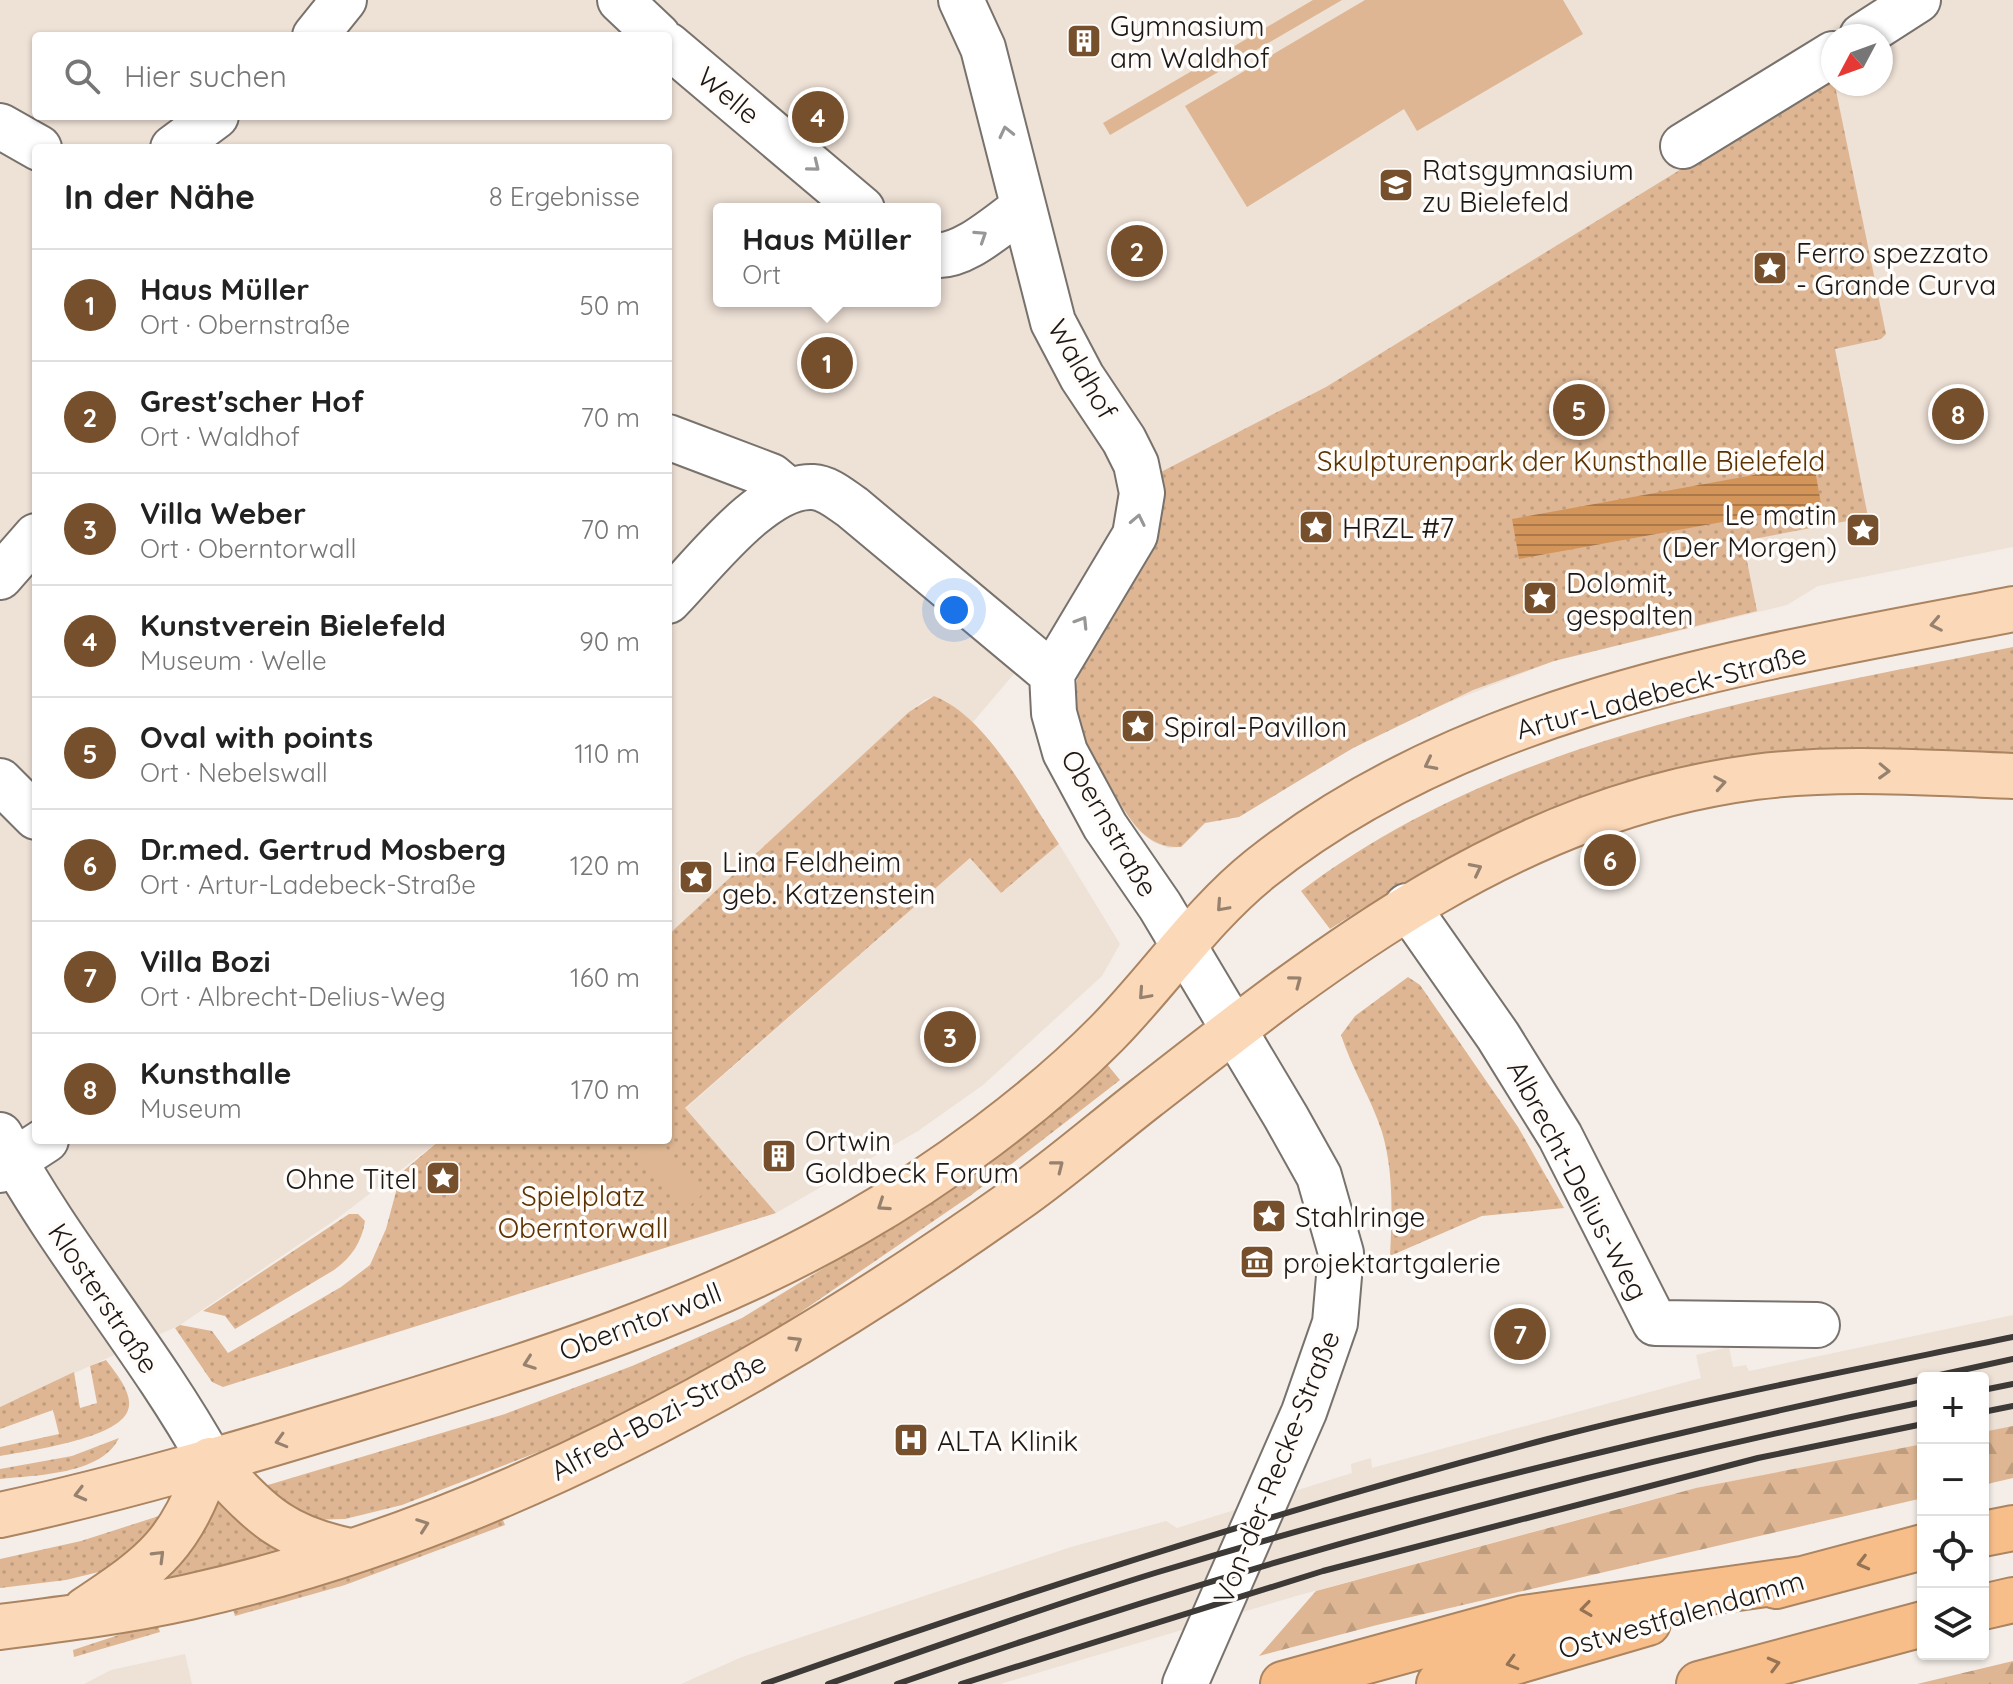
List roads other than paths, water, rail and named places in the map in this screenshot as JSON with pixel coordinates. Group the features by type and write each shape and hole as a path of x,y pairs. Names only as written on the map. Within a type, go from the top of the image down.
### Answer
{"highway":[{"path":"1989,1533 2013,1528"},
{"name":"Ostwestfalendamm","path":"1439,1684 1917,1549"},
{"path":"1283,1684 1524,1618 1802,1579"},
{"path":"1989,1606 2013,1600"},
{"path":"1699,1684 1917,1626"}],"main road":[{"name":"Artur-Ladebeck-Straße","path":"1185,948 1261,867 1371,796 1466,747 1600,701 1717,670 2013,609"},
{"path":"1235,1029 1331,956 1407,906 1545,837 1614,811 1697,787 1806,772 2013,776"},
{"name":"Oberntorwall","path":"0,1515 210,1460 505,1371 759,1276 859,1221 1039,1095 1101,1039 1185,948"},
{"name":"Alfred-Bozi-Straße","path":"0,1627 192,1597 350,1551 504,1495 581,1459 783,1349 1017,1199 1235,1029"},
{"path":"73,1618 164,1553 194,1504 210,1460 260,1511 282,1527 309,1542 350,1551"}],"street":[{"path":"318,32 344,0"},
{"path":"620,0 654,32"},
{"name":"Waldhof","path":"961,0 983,48 1053,322 1082,377 1124,440 1136,464 1142,493 1135,535 1052,674"},
{"path":"1881,24 1918,0"},
{"name":"Welle","path":"672,48 855,203"},
{"path":"1683,146 1821,61"},
{"path":"178,144 211,120"},
{"path":"941,256 973,242 1023,208"},
{"path":"672,439 771,476 789,491"},
{"path":"672,597 757,510 789,491 815,487 852,507 1052,674"},
{"path":"0,577 32,541"},
{"name":"Obernstraße","path":"1052,674 1054,713 1065,752 1105,826 1185,948"},
{"path":"0,781 32,813"},
{"name":"Albrecht-Delius-Weg","path":"1407,906 1498,1036 1560,1136 1655,1323 1817,1325"},
{"name":"Von-der-Recke-Straße","path":"1185,948 1319,1176 1341,1253 1335,1323 1304,1412 1185,1684"},
{"name":"Klosterstraße","path":"15,1152 57,1231 181,1411 210,1460"}],"railway":[{"path":"764,1684 1153,1554 1449,1466 1663,1411 2013,1337"},
{"path":"1953,1372 2013,1359"},
{"path":"828,1684 1114,1586 1345,1518 1633,1444 1917,1380"},
{"path":"1989,1389 2013,1384"},
{"path":"897,1684 1150,1601 1405,1526 1663,1460 1917,1403"},
{"path":"1989,1411 2013,1406"},
{"path":"961,1684 1323,1571 1758,1458 1917,1425"}],"place":[{"name":"Gymnasium am Waldhof","path":"1084,41"},
{"name":"Kunstverein Bielefeld","path":"818,117"},
{"name":"Ratsgymnasium zu Bielefeld","path":"1396,185"},
{"name":"Grest'scher Hof","path":"1137,251"},
{"name":"Ferro spezzato - Grande Curva","path":"1770,268"},
{"name":"Haus Müller","path":"827,363"},
{"name":"Oval with points","path":"1579,410"},
{"name":"Kunsthalle","path":"1958,414"},
{"name":"HRZL #7","path":"1316,527"},
{"name":"Le matin (Der Morgen)","path":"1863,530"},
{"name":"Dolomit, gespalten","path":"1540,598"},
{"name":"Spiral-Pavillon","path":"1138,726"},
{"name":"Dr.med. Gertrud Mosberg","path":"1610,860"},
{"name":"Lina Feldheim geb. Katzenstein","path":"696,877"},
{"name":"Villa Weber","path":"950,1037"},
{"name":"Ortwin Goldbeck Forum","path":"779,1156"},
{"name":"Ohne Titel","path":"443,1178"},
{"name":"Stahlringe","path":"1269,1216"},
{"name":"projektartgalerie","path":"1257,1262"},
{"name":"Villa Bozi","path":"1520,1334"},
{"name":"ALTA Klinik","path":"911,1440"}],"park label":[{"name":"Skulpturenpark der Kunsthalle Bielefeld","path":"1571,460"},
{"name":"Spielplatz Oberntorwall","path":"583,1211"}]}
